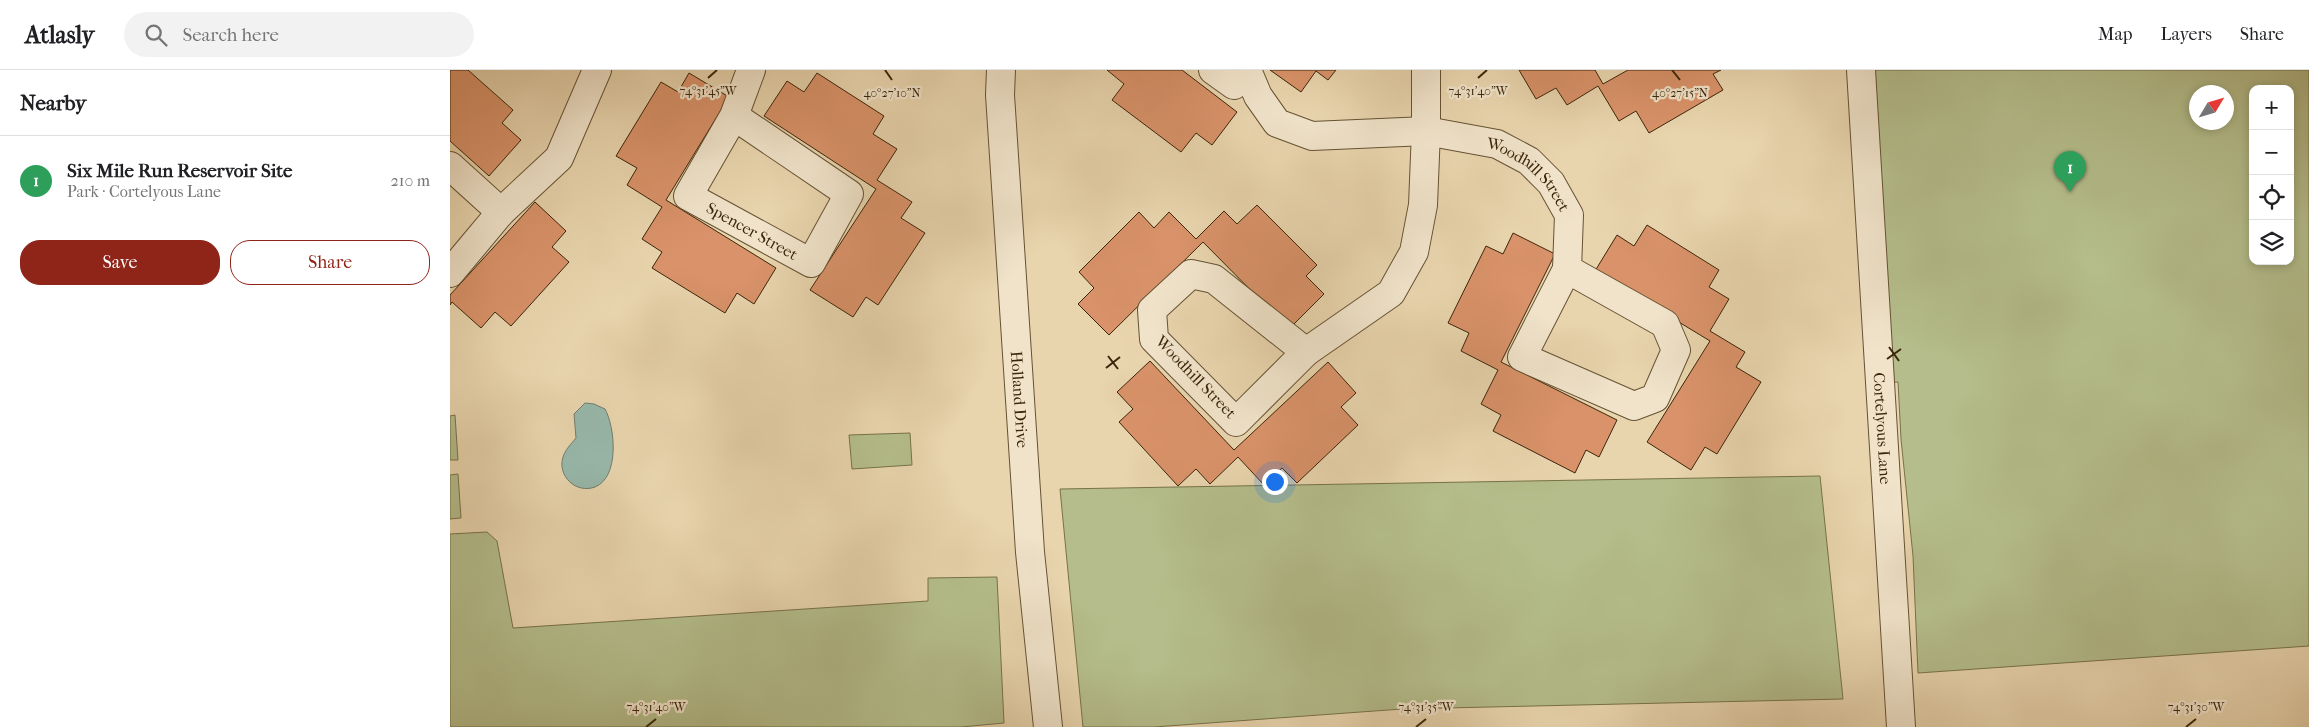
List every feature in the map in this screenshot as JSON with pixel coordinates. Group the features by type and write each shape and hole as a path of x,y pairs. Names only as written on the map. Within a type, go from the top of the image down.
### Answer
{"street":[{"path":"450,273 502,212 559,158 597,70"},
{"name":"Spencer Street","path":"734,116 849,194 811,263 688,196 734,116 751,70"},
{"name":"Holland Drive","path":"1001,70 1000,95 1030,552 1048,727"},
{"path":"1213,70 1234,85 1243,70"},
{"name":"Woodhill Street","path":"1247,70 1258,96 1277,123 1312,136 1426,130 1497,144 1529,161 1551,183 1569,216 1567,270 1522,357 1634,406 1655,398 1676,350 1665,324 1567,270"},
{"name":"Woodhill Street","path":"1306,352 1214,279 1191,274 1152,310 1154,339 1236,422 1306,352 1391,293 1414,252 1423,205 1426,70"},
{"name":"Cortelyous Lane","path":"1861,70 1900,727"},
{"path":"450,166 502,212"}],"green space":[{"path":"1867,70 2309,70 2309,646 1918,673 1913,556 1901,439 1898,382 1884,383"},
{"path":"455,415 458,460 450,460 450,416"},
{"path":"910,433 912,465 852,469 849,435"},
{"path":"458,474 461,518 450,519 450,475"},
{"path":"1820,476 1843,699 1402,709 1154,727 1083,727 1060,489"},
{"path":"487,532 497,541 513,628 928,601 928,578 997,577 1004,723 961,727 450,727 450,534"}],"shaded area":[{"path":"585,403 594,404 605,409 611,427 613,451 609,473 603,482 595,487 581,488 575,486 565,477 562,464 565,452 576,438 574,414"}],"building":[{"path":"450,70 468,70 513,110 502,123 521,140 489,176 450,141"},
{"path":"1107,70 1182,70 1237,112 1212,145 1196,133 1181,152 1112,100 1124,84"},
{"path":"1270,70 1336,70 1328,80 1316,71 1301,92"},
{"path":"1519,70 1595,70 1603,84 1628,70 1721,70 1713,74 1723,90 1649,133 1636,111 1619,121 1598,86 1567,105 1556,88 1536,99"},
{"path":"689,73 729,97 666,200 776,268 754,304 737,293 725,313 652,268 662,252 642,239 662,207 627,185 637,168 616,156 661,82 678,92"},
{"path":"817,73 884,116 873,134 897,149 877,180 912,202 901,218 925,233 878,305 866,297 853,317 810,290 876,189 764,116 787,81 804,92"},
{"path":"535,202 566,231 552,247 569,262 511,326 495,312 481,328 452,302 450,305 450,295"},
{"path":"1257,205 1317,265 1306,276 1324,294 1289,329 1203,242 1109,335 1078,304 1094,288 1079,272 1139,212 1154,228 1169,212 1196,239 1224,211 1237,224"},
{"path":"1647,225 1719,270 1709,287 1729,299 1710,331 1745,352 1736,367 1761,382 1717,454 1705,447 1691,470 1647,442 1710,341 1595,271 1617,235 1634,246"},
{"path":"1513,233 1555,254 1501,362 1617,420 1599,457 1586,450 1575,473 1493,431 1501,415 1481,404 1498,370 1461,351 1469,333 1448,323 1486,246 1503,254"},
{"path":"1150,361 1234,450 1328,362 1356,393 1341,407 1358,425 1297,483 1282,468 1264,485 1238,457 1210,484 1196,469 1178,486 1119,422 1133,409 1117,392"}],"place":[{"name":"Six Mile Run Reservoir Site","path":"2070,192"}]}
